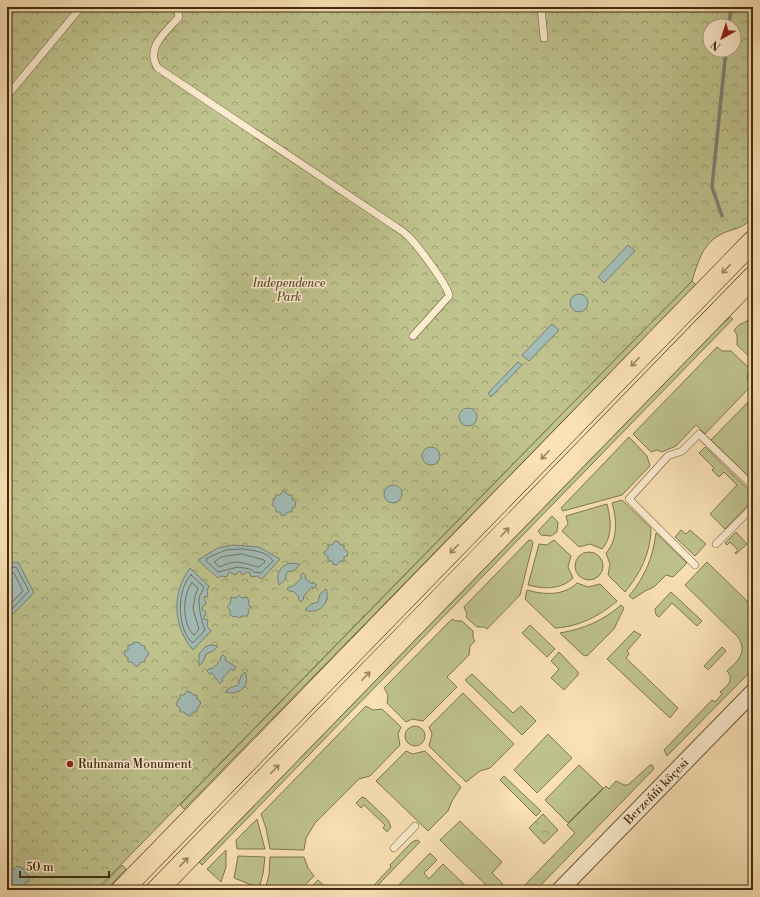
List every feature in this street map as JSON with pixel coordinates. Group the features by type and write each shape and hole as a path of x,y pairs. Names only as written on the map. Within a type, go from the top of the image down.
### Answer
{"main road":[{"path":"122,890 753,241"},
{"path":"157,890 753,277"}],"street":[{"name":"Berzeňňi köçesi","path":"560,890 753,692"}],"lane":[{"path":"7,96 81,7"},
{"path":"174,7 178,10 179,17 154,48 152,56 158,68 396,227 417,246 447,287 449,296 413,336"},
{"path":"541,7 544,38"},
{"path":"695,565 629,499 668,456 682,451 699,434 753,486"},
{"path":"716,544 753,507"},
{"path":"394,848 415,826"}],"green space":[{"name":"Independence Park","path":"7,7 753,7 753,217 744,225 723,233 712,240 701,256 692,281 96,890 7,890"},
{"path":"692,281 696,285 184,809 180,805"},
{"path":"731,317 733,319 202,865 197,860 718,326"},
{"path":"753,318 753,360 737,345 737,335 734,330 739,325"},
{"path":"717,347 722,351 731,351 750,369 747,377 750,387 705,434 696,425 676,446 662,452 657,450 651,452 633,434"},
{"path":"753,397 753,481 711,440"},
{"path":"629,437 647,456 650,466 622,495 563,511 561,508"},
{"path":"705,447 753,494 753,500 725,529 710,514 737,485 724,472 719,477 712,470 714,468 699,453"},
{"path":"622,500 651,528 649,546 644,562 625,592 608,575 610,564 606,553 613,542 615,529 615,516 612,503"},
{"path":"607,504 610,528 608,539 602,549 590,544 579,547 562,531 568,524 566,516"},
{"path":"552,516 558,522 557,532 551,536 541,535 538,531"},
{"path":"681,530 686,534 690,530 706,544 695,556 675,537"},
{"path":"736,532 747,544 736,554 735,553 738,550 730,542 727,545 725,543"},
{"path":"656,533 687,563 673,577 666,575 654,587 633,599 629,596 640,582 644,574 653,550"},
{"path":"529,540 533,543 520,595 487,629 484,627 477,627 466,617 467,614 464,607"},
{"path":"554,540 571,556 568,567 573,578 563,585 552,588 528,585 539,544 547,545"},
{"path":"589,552 599,556 603,566 599,576 589,580 579,576 575,566 579,556"},
{"path":"707,562 749,603 753,599 753,669 667,756 664,750 712,700 715,702 722,694 720,692 730,680 727,671 735,664 742,652 741,642 738,637 685,585"},
{"path":"577,583 588,587 600,584 617,601 588,620 555,628 525,599 527,590 540,593 554,593 566,590"},
{"path":"671,592 702,621 697,626 672,603 659,617 656,615 655,609"},
{"path":"621,605 624,608 614,629 587,656 583,655 560,633 592,624 607,616"},
{"path":"452,619 462,621 473,631 473,638 475,641 470,646 469,655 447,677 457,687 423,721 412,719 406,722 387,703 388,695 384,688"},
{"path":"530,625 555,649 547,657 522,633"},
{"path":"634,631 641,635 627,651 629,654 626,658 678,708 670,718 607,659"},
{"path":"722,647 726,651 708,670 704,666"},
{"path":"559,652 578,672 578,675 564,690 551,678 559,669 551,661"},
{"path":"472,674 513,713 521,706 536,721 522,735 465,680"},
{"path":"463,693 514,744 490,768 480,771 466,782 429,746 432,734 429,727"},
{"path":"366,706 373,710 382,709 401,727 398,734 400,745 370,776 359,779 315,823 306,838 304,850 270,849 266,828 261,814"},
{"path":"415,726 422,729 425,736 422,743 415,746 408,743 405,736 408,729"},
{"path":"548,734 572,758 537,793 514,770"},
{"path":"406,751 413,754 425,751 461,787 452,801 448,811 428,831 376,781"},
{"path":"579,765 603,788 568,823 545,800"},
{"path":"650,765 652,765 654,769 536,890 525,890 527,888 525,885 575,833 567,825 606,786 609,789 616,781 624,785 628,785"},
{"path":"504,776 541,811 536,816 500,780"},
{"path":"362,797 365,798 388,820 391,827 387,832 383,828 385,825 364,805 361,808 356,803"},
{"path":"543,814 558,830 544,844 529,828"},
{"path":"257,819 265,849 237,849 236,840"},
{"path":"460,821 502,862 492,873 502,883 504,890 491,890 440,840"},
{"path":"417,840 420,842 376,887 374,885 391,867 390,865 412,842"},
{"path":"226,850 226,867 221,882 207,869"},
{"path":"430,853 437,860 424,873 429,879 443,864 470,890 394,890"},
{"path":"238,856 265,857 263,874 259,888 234,878"},
{"path":"270,857 304,857 308,868 314,876 301,889 291,886 281,890 265,890 269,875"},
{"path":"122,865 126,869 106,890 98,890"},
{"path":"318,880 329,890 308,890"}],"water":[{"path":"628,245 635,251 604,283 598,277"},
{"path":"575,294 583,294 588,299 586,310 583,312 575,312 570,307 570,299"},
{"path":"552,324 559,330 529,361 522,355"},
{"path":"518,362 522,365 491,397 488,393"},
{"path":"464,408 472,408 477,413 475,424 472,426 464,426 459,421 459,413"},
{"path":"427,447 435,447 440,452 438,463 435,465 427,465 422,460 422,452"},
{"path":"389,485 397,485 402,490 400,501 397,503 389,503 384,498 384,490"},
{"path":"283,491 285,491 288,495 292,495 292,499 296,502 295,507 292,508 292,512 288,512 282,516 280,512 276,512 276,508 272,505 276,495 280,495"},
{"path":"335,541 339,542 340,545 344,545 344,549 348,552 347,556 344,557 344,561 340,561 337,565 333,564 332,561 328,561 328,557 324,554 324,552 328,549 328,545 332,545"},
{"path":"234,545 259,547 280,559 262,579 257,576 251,577 250,573 247,572 242,575 240,571 235,575 230,572 228,573 227,577 221,576 218,578 198,560 218,548"},
{"path":"18,562 34,593 10,617 7,615 7,564"},
{"path":"286,564 300,564 295,570 287,572 285,580 279,585 279,571"},
{"path":"190,568 209,586 207,590 208,596 204,597 206,604 202,607 202,609 206,612 204,619 208,620 207,626 211,631 193,650 181,631 177,610 177,599 180,588"},
{"path":"303,573 306,576 305,578 312,584 313,582 317,585 314,588 312,587 303,597 304,599 301,602 298,599 299,597 293,591 291,592 287,589 291,586 292,587 302,578 300,576"},
{"path":"326,589 327,599 323,607 315,611 305,610 311,604 318,602 320,594"},
{"path":"239,595 242,598 247,597 249,601 248,604 251,607 248,610 249,612 247,616 242,616 239,618 230,615 230,610 227,607 230,604 231,597 236,598"},
{"path":"135,642 145,646 145,649 149,653 145,658 145,662 141,662 138,666 135,666 132,662 128,662 128,658 124,655 126,650 128,650 128,645 132,645"},
{"path":"210,645 218,646 213,651 206,654 203,662 199,666 199,654 205,647"},
{"path":"223,655 226,658 225,660 236,667 233,671 231,669 222,679 223,681 220,684 212,673 210,674 207,671 210,668 212,669 221,660 220,658"},
{"path":"245,672 246,682 242,689 235,693 225,692 238,685 241,676"},
{"path":"187,691 193,695 197,695 197,699 201,702 197,708 197,712 193,712 190,716 184,712 180,712 180,708 176,705 180,699 180,695 184,695"},
{"path":"17,866 26,870 26,874 30,877 29,881 26,882 26,886 22,886 19,890 17,890 14,886 10,886 10,882 7,881 10,870"}],"waterway":[{"path":"730,18 731,7"},
{"path":"722,216 712,187 725,58"}],"place":[{"name":"Ruhnama Monument","path":"70,764"}]}
